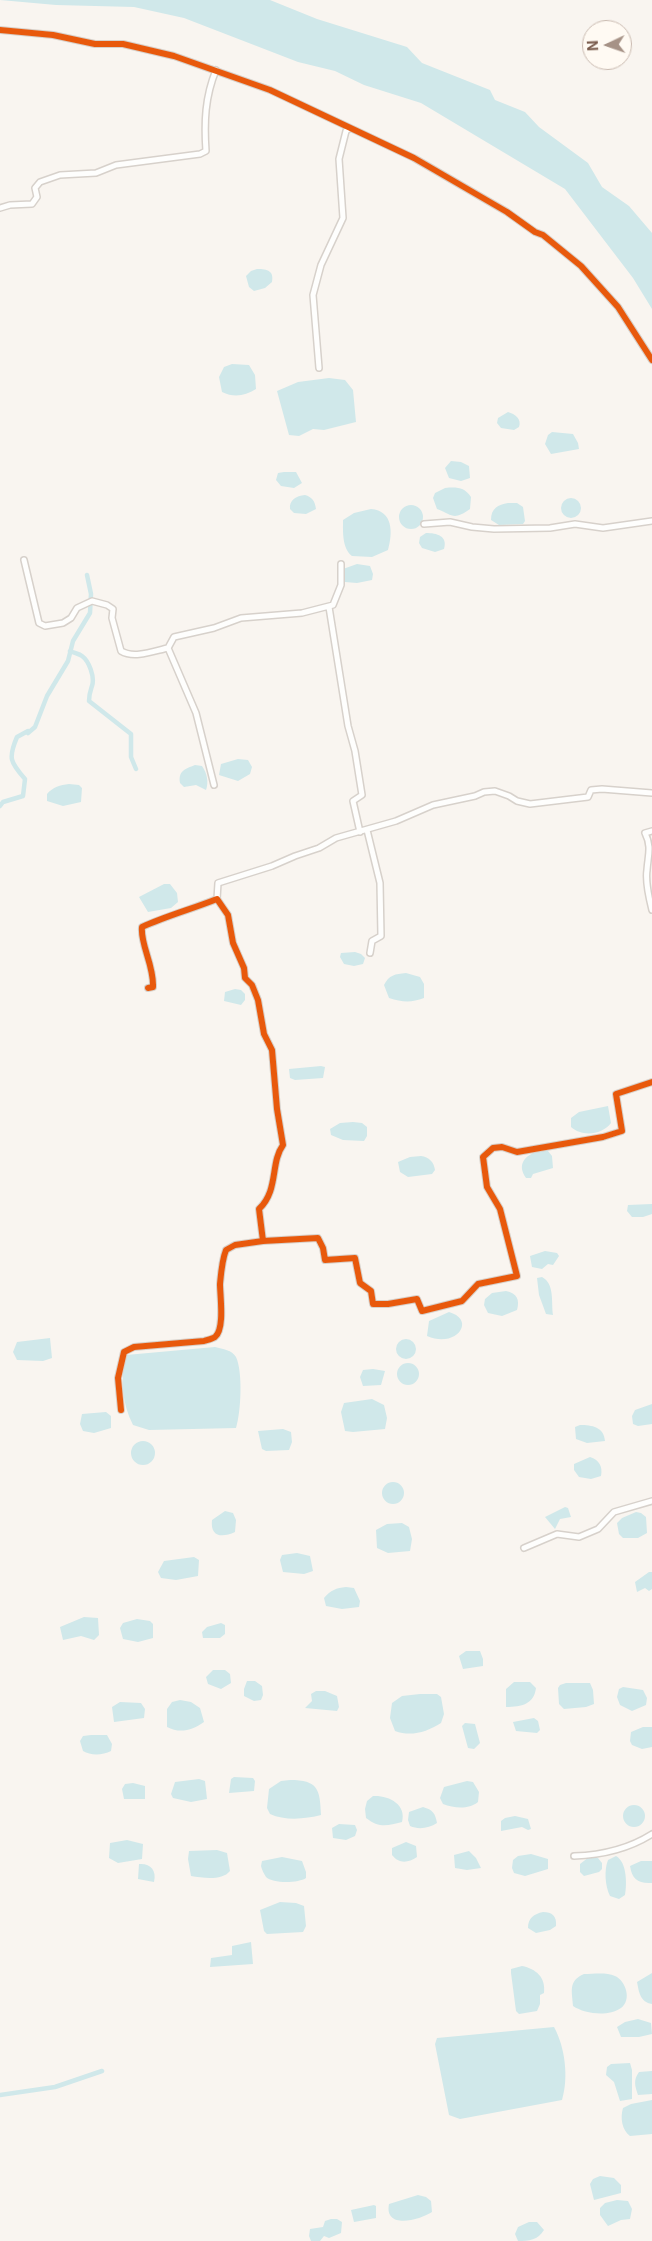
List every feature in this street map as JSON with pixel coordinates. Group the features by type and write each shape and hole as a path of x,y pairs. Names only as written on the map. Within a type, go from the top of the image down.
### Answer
{"street":[{"path":"0,30 53,35 95,44 123,44 174,56 270,90 414,158 471,189 535,232 543,235 581,266 614,303 652,360"},
{"path":"0,208 10,205 32,204 37,197 36,188 40,182 60,174 96,173 116,165 200,154 206,151 206,105 208,90 216,70"},
{"path":"318,368 313,295 321,265 343,218 339,159 346,131 350,128"},
{"path":"424,524 450,522 494,529 550,528 575,524 603,528 652,521"},
{"path":"24,560 39,622 45,626 63,623 71,618 77,608 90,602 107,605 112,609 115,632 121,651 136,654 168,648"},
{"path":"168,648 174,637 214,628 232,620 302,614 329,607 333,605 340,585 340,564"},
{"path":"329,607 348,726 360,777 362,795 353,801 360,832"},
{"path":"168,648 196,713 214,785"},
{"path":"263,1241 259,1209 267,1202 276,1170 279,1150 283,1145 272,1050 264,1034 258,1000 252,985 245,978 244,968 233,943 228,915 217,899 218,882 263,869 319,848 336,838 413,815 433,805 484,792 495,791 517,801 530,804 588,797 591,790 602,789 652,793"},
{"path":"367,830 381,896 381,936 372,941 370,953"},
{"path":"652,832 645,833 650,840 652,852 646,871 652,910"},
{"path":"148,988 153,987 154,978 146,946 140,936 142,927 157,919 184,912 217,899"},
{"path":"121,1410 118,1378 124,1352 134,1347 204,1341 214,1338 219,1333 221,1313 220,1282 226,1250 235,1245 263,1241 318,1238 323,1248 325,1260 355,1258 360,1283 371,1291 373,1304 417,1300 422,1311 462,1300 478,1284 517,1276 500,1209 487,1186 483,1157 493,1148 502,1147 517,1152 584,1141 622,1131 616,1094 652,1082"},
{"path":"524,1548 557,1534 579,1538 598,1529 614,1512 652,1501"},
{"path":"574,1856 587,1856 620,1848 640,1841 652,1834"}],"water":[{"path":"0,0 270,0 317,19 407,47 422,63 490,90 495,100 525,112 539,127 588,163 602,187 629,206 652,233 652,309 633,278 565,189 421,103 364,85 335,71 298,62 184,18 134,7 56,5"},
{"path":"257,269 269,271 272,275 272,282 265,288 254,291 249,287 246,276 251,271"},
{"path":"232,364 249,365 255,375 256,389 239,395 222,392 219,377 224,367"},
{"path":"329,378 345,380 353,390 356,422 324,430 313,429 299,436 289,435 277,391 298,382"},
{"path":"508,412 519,419 520,422 519,427 514,430 501,428 497,423 498,418"},
{"path":"552,432 573,434 579,449 551,454 545,444 548,435"},
{"path":"451,461 461,462 469,466 470,478 461,481 449,478 445,468"},
{"path":"296,472 302,483 294,488 281,486 276,480 278,473"},
{"path":"445,488 457,488 466,491 471,497 470,509 460,515 453,516 437,509 433,498 435,493"},
{"path":"305,495 313,500 316,509 306,514 294,513 290,509 292,501 296,497"},
{"path":"571,498 578,501 581,508 578,515 571,518 564,515 561,508 564,501"},
{"path":"508,503 517,503 523,507 525,521 523,524 499,525 491,520 492,513 496,508"},
{"path":"411,505 419,509 423,517 419,525 411,529 403,525 399,517 403,509"},
{"path":"371,509 384,514 390,524 391,536 388,550 372,557 352,556 346,549 343,535 343,520 354,513"},
{"path":"426,533 441,536 445,545 444,549 435,552 422,548 419,543 420,537"},
{"path":"357,564 370,566 373,574 372,580 357,583 345,582 343,569"},
{"path":"238,759 248,760 252,767 250,774 238,781 219,775 221,764"},
{"path":"195,765 202,766 205,772 206,790 196,785 184,787 180,783 181,773"},
{"path":"69,784 79,785 82,788 81,802 63,806 47,801 47,794 52,790"},
{"path":"164,884 170,884 177,893 178,902 171,908 148,912 139,897"},
{"path":"355,952 365,958 363,964 354,966 344,964 340,957 341,953"},
{"path":"406,973 420,977 424,984 424,998 406,1001 389,998 384,985 388,979"},
{"path":"235,989 241,990 245,994 245,1000 241,1005 224,1001 225,992"},
{"path":"325,1067 323,1078 295,1080 290,1078 289,1069"},
{"path":"608,1106 611,1123 603,1130 586,1133 571,1127 571,1118 579,1112"},
{"path":"340,1123 362,1123 367,1127 367,1136 364,1141 343,1140 331,1135 330,1129"},
{"path":"538,1151 548,1151 552,1156 553,1168 533,1174 531,1178 526,1178 522,1169 523,1162"},
{"path":"410,1157 426,1157 432,1162 435,1170 432,1174 408,1177 400,1172 398,1162"},
{"path":"652,1204 652,1214 643,1217 632,1217 627,1211 628,1205"},
{"path":"545,1251 557,1253 559,1256 553,1265 548,1264 542,1269 532,1267 530,1256"},
{"path":"542,1277 551,1289 553,1315 546,1314 539,1295 537,1278"},
{"path":"506,1291 513,1293 517,1298 517,1310 502,1316 488,1313 484,1305 485,1299 492,1293"},
{"path":"449,1312 457,1316 461,1321 462,1327 459,1332 447,1339 427,1336 429,1321"},
{"path":"50,1338 52,1358 43,1361 17,1360 13,1352 17,1342"},
{"path":"402,1339 410,1339 416,1345 416,1353 410,1359 402,1359 396,1353 396,1345"},
{"path":"215,1347 232,1353 236,1357 238,1364 240,1392 236,1428 149,1430 133,1425 126,1408 123,1391 126,1355"},
{"path":"408,1363 416,1366 419,1374 416,1382 408,1385 400,1382 397,1374 400,1366"},
{"path":"363,1370 385,1371 381,1385 363,1386 360,1377"},
{"path":"372,1399 384,1405 387,1418 385,1429 345,1431 341,1412 344,1403"},
{"path":"652,1404 652,1424 638,1426 633,1424 632,1416 635,1410"},
{"path":"106,1412 111,1416 111,1428 94,1433 83,1431 80,1424 82,1414"},
{"path":"580,1425 597,1428 604,1436 605,1441 587,1443 576,1439 575,1427"},
{"path":"283,1429 291,1432 292,1442 289,1450 266,1451 262,1449 258,1431"},
{"path":"143,1441 151,1445 155,1453 151,1461 143,1465 135,1461 131,1453 135,1445"},
{"path":"590,1457 600,1464 601,1476 591,1479 579,1477 574,1470 574,1464"},
{"path":"393,1482 401,1485 404,1493 401,1501 393,1504 385,1501 382,1493 385,1485"},
{"path":"565,1507 568,1508 571,1517 560,1519 555,1529 545,1517"},
{"path":"225,1511 233,1513 236,1520 235,1532 218,1535 213,1530 212,1520"},
{"path":"636,1512 646,1517 647,1533 638,1538 623,1538 619,1534 617,1523 622,1518"},
{"path":"402,1523 409,1527 412,1539 410,1551 388,1553 377,1548 376,1530 387,1524"},
{"path":"297,1553 310,1556 313,1571 304,1574 283,1572 280,1560 282,1555"},
{"path":"194,1557 199,1560 198,1576 176,1580 161,1578 158,1572 164,1561"},
{"path":"649,1572 652,1572 652,1589 649,1591 645,1588 637,1592 635,1582"},
{"path":"346,1587 354,1588 360,1601 359,1607 342,1609 326,1606 324,1598 327,1595 334,1590"},
{"path":"84,1617 98,1618 99,1635 94,1640 81,1636 63,1640 60,1627"},
{"path":"137,1619 150,1621 153,1624 153,1638 138,1642 123,1639 120,1628 123,1623"},
{"path":"221,1623 225,1625 225,1634 220,1638 203,1638 202,1632 207,1627"},
{"path":"466,1651 480,1651 483,1666 463,1669 459,1656"},
{"path":"213,1670 225,1670 230,1674 231,1683 221,1689 208,1684 206,1677"},
{"path":"247,1681 255,1681 262,1686 263,1695 261,1700 254,1701 244,1696"},
{"path":"514,1682 530,1682 536,1688 535,1693 533,1698 526,1704 506,1707 506,1689"},
{"path":"566,1683 590,1683 593,1690 594,1704 586,1707 564,1709 559,1704 558,1688"},
{"path":"623,1687 643,1690 647,1698 646,1705 632,1711 620,1705 617,1697 619,1689"},
{"path":"316,1691 325,1691 337,1696 339,1707 337,1711 305,1708 312,1701 311,1694"},
{"path":"437,1694 441,1697 444,1714 441,1723 419,1733 407,1734 395,1731 390,1718 392,1703 402,1696"},
{"path":"180,1700 191,1702 200,1708 204,1722 182,1731 167,1727 167,1709 172,1702"},
{"path":"120,1702 141,1703 145,1709 144,1718 114,1722 112,1707"},
{"path":"534,1718 538,1721 540,1730 537,1733 516,1731 513,1722"},
{"path":"465,1723 475,1724 480,1743 474,1749 468,1748 462,1726"},
{"path":"643,1727 652,1727 652,1747 642,1749 632,1745 630,1741 631,1732"},
{"path":"107,1735 112,1744 111,1751 90,1754 83,1751 80,1741 83,1736"},
{"path":"234,1777 253,1778 255,1781 254,1791 229,1793 231,1779"},
{"path":"199,1779 205,1781 207,1799 191,1802 173,1798 171,1794 175,1782"},
{"path":"281,1781 307,1782 316,1788 320,1799 321,1815 296,1819 282,1818 270,1814 267,1808 269,1789"},
{"path":"467,1781 473,1782 479,1792 478,1802 461,1808 443,1804 440,1798 444,1787"},
{"path":"133,1783 145,1786 145,1799 124,1799 122,1789 125,1784"},
{"path":"373,1796 385,1797 395,1802 402,1810 402,1822 383,1825 366,1818 365,1809 367,1801"},
{"path":"634,1805 642,1808 645,1816 642,1824 634,1827 626,1824 623,1816 626,1808"},
{"path":"423,1807 433,1812 437,1823 424,1828 410,1826 408,1820 409,1812"},
{"path":"515,1816 528,1819 531,1829 528,1830 522,1827 501,1831 501,1821"},
{"path":"339,1824 355,1825 357,1830 355,1836 346,1840 333,1838 332,1828"},
{"path":"127,1840 143,1844 142,1859 118,1863 109,1858 110,1843"},
{"path":"406,1842 416,1846 417,1857 407,1861 398,1860 392,1855 392,1848"},
{"path":"217,1850 227,1853 230,1871 227,1874 217,1878 191,1876 188,1859 189,1851"},
{"path":"469,1851 476,1858 481,1868 467,1870 455,1868 454,1855"},
{"path":"531,1854 548,1859 548,1869 525,1876 514,1873 512,1868 513,1860 518,1856"},
{"path":"616,1856 622,1863 626,1879 625,1895 619,1899 610,1896 606,1878 608,1860"},
{"path":"282,1857 302,1861 306,1878 286,1882 274,1881 266,1877 261,1866 262,1861"},
{"path":"589,1857 598,1858 602,1863 602,1869 599,1872 584,1876 580,1872 580,1864"},
{"path":"641,1861 652,1861 652,1883 643,1883 636,1880 632,1874 630,1866"},
{"path":"139,1864 152,1868 155,1878 154,1882 138,1879"},
{"path":"280,1902 296,1903 304,1906 306,1926 303,1932 267,1934 264,1931 260,1910"},
{"path":"543,1912 553,1915 556,1920 556,1926 550,1930 536,1933 528,1928 530,1919 534,1915"},
{"path":"251,1942 253,1964 210,1967 211,1958 232,1955 232,1946"},
{"path":"522,1966 532,1969 542,1978 544,1993 540,1995 540,2004 537,2011 519,2014 516,2011 511,1969"},
{"path":"600,1973 619,1978 625,1986 627,1996 624,2005 610,2013 590,2013 573,2006 573,1983 584,1974"},
{"path":"652,1973 652,2004 643,1999 639,1993 637,1982"},
{"path":"638,2019 651,2023 652,2034 639,2037 621,2037 617,2027 625,2022"},
{"path":"554,2027 561,2044 565,2062 565,2082 562,2100 460,2119 449,2115 435,2044 437,2038"},
{"path":"630,2063 632,2070 632,2099 620,2101 614,2082 606,2075 607,2067 611,2064"},
{"path":"652,2071 652,2094 638,2095 635,2083 637,2075 639,2072"},
{"path":"652,2100 652,2134 630,2136 622,2124 623,2108 631,2104"},
{"path":"600,2176 614,2178 621,2185 621,2193 594,2200 590,2184 593,2179"},
{"path":"418,2195 426,2197 431,2201 432,2212 420,2218 404,2221 392,2217 389,2212 389,2204"},
{"path":"617,2200 628,2201 632,2209 630,2219 621,2220 608,2226 600,2215 600,2208 605,2203"},
{"path":"376,2206 376,2218 354,2222 351,2210"},
{"path":"337,2219 342,2222 341,2233 329,2238 324,2236 320,2241 311,2241 309,2236 310,2229 323,2227 325,2221"},
{"path":"529,2222 537,2222 544,2230 533,2239 518,2241 515,2234 518,2227"}],"waterway":[{"path":"28,733 35,727 47,696 68,661 73,641 90,613 91,594 87,575"},
{"path":"70,651 82,656 91,670 93,682 89,701 131,734 131,757 136,769"},
{"path":"0,806 3,802 23,796 25,779 12,760 12,750 17,737 28,731"},
{"path":"0,2095 55,2087 102,2071"}],"cycle path":[{"path":"0,30 53,35 95,44 123,44 174,56 270,90 414,158 507,212 535,232 543,235 581,266 618,307 652,360"},
{"path":"121,1410 118,1378 124,1352 134,1347 204,1341 214,1338 218,1333 221,1320 220,1284 226,1250 235,1245 263,1241 259,1209 269,1194 279,1152 283,1145 277,1109 272,1050 264,1034 258,1000 252,985 245,978 244,968 233,943 228,915 217,899 142,927 143,940 153,979 153,987 148,988"},
{"path":"263,1241 318,1238 323,1248 325,1260 355,1258 360,1283 371,1291 373,1304 388,1304 417,1299 422,1311 462,1301 478,1284 517,1276 500,1209 487,1187 483,1157 493,1148 502,1147 517,1152 603,1137 622,1131 616,1094 652,1082"}]}
